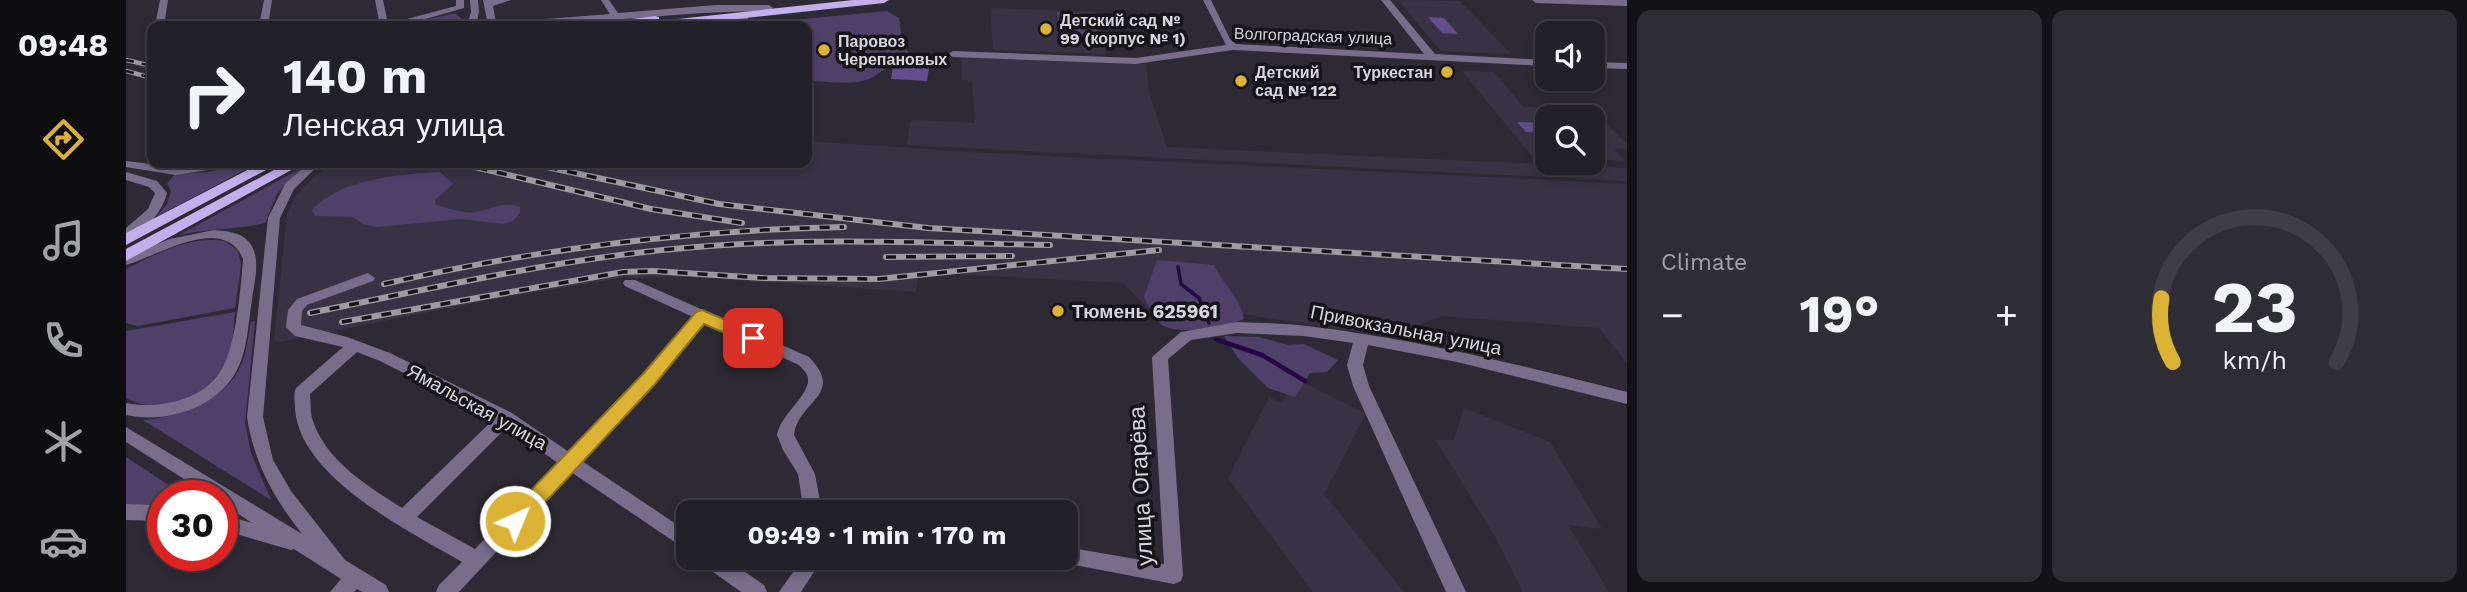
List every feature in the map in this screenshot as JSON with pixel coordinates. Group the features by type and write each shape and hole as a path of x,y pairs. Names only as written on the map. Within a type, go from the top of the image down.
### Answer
{"main road":[{"path":"651,21 884,0"},
{"path":"681,21 768,10"},
{"path":"126,240 263,168"},
{"path":"126,259 288,168"}],"street":[{"path":"160,21 164,0"},
{"path":"265,21 268,0"},
{"path":"379,0 383,21"},
{"path":"473,21 474,0"},
{"path":"491,21 488,2 507,0"},
{"path":"605,0 616,17"},
{"path":"1207,0 1226,40 1233,47"},
{"path":"1385,0 1432,57"},
{"path":"1536,0 1627,3"},
{"path":"410,21 460,8 460,1"},
{"path":"563,21 716,8 768,10"},
{"path":"723,21 768,10"},
{"name":"Волгоградская улица","path":"953,54 1136,61 1233,47 1535,61"},
{"path":"1605,65 1627,66"},
{"path":"126,164 147,167"},
{"path":"153,168 174,171 197,168"},
{"path":"310,168 289,187 274,218 255,406 262,448 279,492 338,566"},
{"path":"126,176 153,184 161,193 160,201 151,214 126,234"},
{"path":"126,259 192,237 215,234 234,237 246,246 250,259 236,359 229,374 215,388 196,400 166,411 144,413 126,409"},
{"name":"Ямальская улица","path":"368,278 309,299 297,306 293,321 296,330 327,337 385,357 506,418 676,535"},
{"path":"630,283 804,361 817,377 816,387 791,420 785,433 787,442 806,472 811,500"},
{"path":"446,592 649,379 702,316"},
{"name":"Привокзальная улица","path":"1175,338 1206,332 1266,327 1362,338 1454,356 1627,398"},
{"name":"улица Огарёва","path":"1078,557 1174,575 1160,357 1164,346 1175,338"},
{"path":"1362,338 1355,365 1361,386 1456,592"},
{"path":"354,346 305,388 301,400 305,420 320,452 334,469 358,489 477,561"},
{"path":"405,517 506,418"},
{"path":"126,434 379,592"},
{"path":"126,512 147,513"},
{"path":"238,527 308,547"},
{"path":"726,570 757,592"},
{"path":"789,592 805,570"},
{"path":"340,592 356,577"}],"shaded area":[{"path":"1398,0 1460,1 1511,54 1441,51"},
{"name":"Детский сад № 99 (корпус № 1)","path":"990,8 1095,12 1107,54 993,50"},
{"path":"887,11 899,18 902,42 912,58 894,57 893,65 869,79 838,83 812,81 812,21 783,21"},
{"path":"1057,12 1092,14 1100,44 1063,43"},
{"path":"451,14 456,14 463,20 463,21 420,21"},
{"path":"961,57 1146,64 1149,92 1167,147 1535,164 1535,175 1605,175 1605,167 1627,168 1627,181 907,145 910,122 914,120 975,123 972,81 962,80"},
{"path":"1462,71 1494,72 1524,107 1535,108 1535,156 1532,156"},
{"path":"1605,122 1627,144 1627,149 1614,149 1625,161 1605,160"},
{"path":"812,141 966,152 1627,184 1627,363 1599,328 1443,316 1389,336 1241,314 1165,326 1123,283 919,272 916,292 688,277 619,278 484,301 280,342 274,340 287,214 295,197 325,168 812,168"},
{"path":"227,168 249,168 156,217 167,204 171,191 167,184 175,174"},
{"path":"300,169 277,194 265,223 179,235"},
{"path":"440,172 453,184 435,200 436,205 476,212 514,205 520,207 520,213 513,221 503,224 461,219 377,227 363,224 353,217 315,216 312,210 338,191 354,185 407,174"},
{"path":"225,241 238,251 241,265 235,308 138,326 126,323 126,269 180,245"},
{"path":"1157,260 1214,265 1239,304 1244,319 1226,325 1191,330 1170,328 1159,323 1144,297"},
{"path":"235,312 229,356 209,384 183,400 169,404 140,404 126,398 126,331"},
{"path":"255,321 245,423 251,453 271,500 143,420 186,411 200,405 224,388 241,365 251,322"},
{"path":"1224,336 1259,337 1288,345 1304,344 1338,360 1327,372 1310,373 1295,397 1268,388 1238,358"},
{"path":"1300,381 1366,414 1324,494 1404,592 1313,592 1228,478 1269,397 1281,403"},
{"path":"1464,408 1550,442 1602,529 1568,525 1609,592 1523,592 1497,540 1436,440 1454,440"},
{"path":"126,457 161,480 147,480 147,505 126,504"}],"building":[{"path":"1428,17 1444,18 1458,34 1442,33"},
{"path":"893,66 929,68 927,81 891,79"},
{"path":"1517,122 1535,123 1535,132 1526,132"}],"waterway":[{"path":"1178,267 1181,284 1199,298 1209,323"},
{"path":"1215,339 1223,342"},
{"path":"1218,340 1262,355 1305,381"}],"railway":[{"path":"126,60 147,65"},
{"path":"126,71 147,77"},
{"path":"479,168 651,209 742,223"},
{"path":"551,168 719,204 928,228 1627,269"},
{"path":"384,284 555,251 728,232 844,227"},
{"path":"310,313 550,265 696,247 829,241 1050,245"},
{"path":"342,322 623,272 653,271 763,278 879,279 1159,250"},
{"path":"886,257 1012,256"}],"place":[{"name":"Детский сад № 99 (корпус № 1)","path":"1046,29"},
{"name":"Паровоз Черепановых","path":"824,50"},
{"name":"Туркестан","path":"1447,72"},
{"name":"Детский сад № 122","path":"1241,81"},
{"name":"Тюмень 625961","path":"1058,311"}],"route":[{"path":"515,521 649,379 702,316 753,338"}]}
